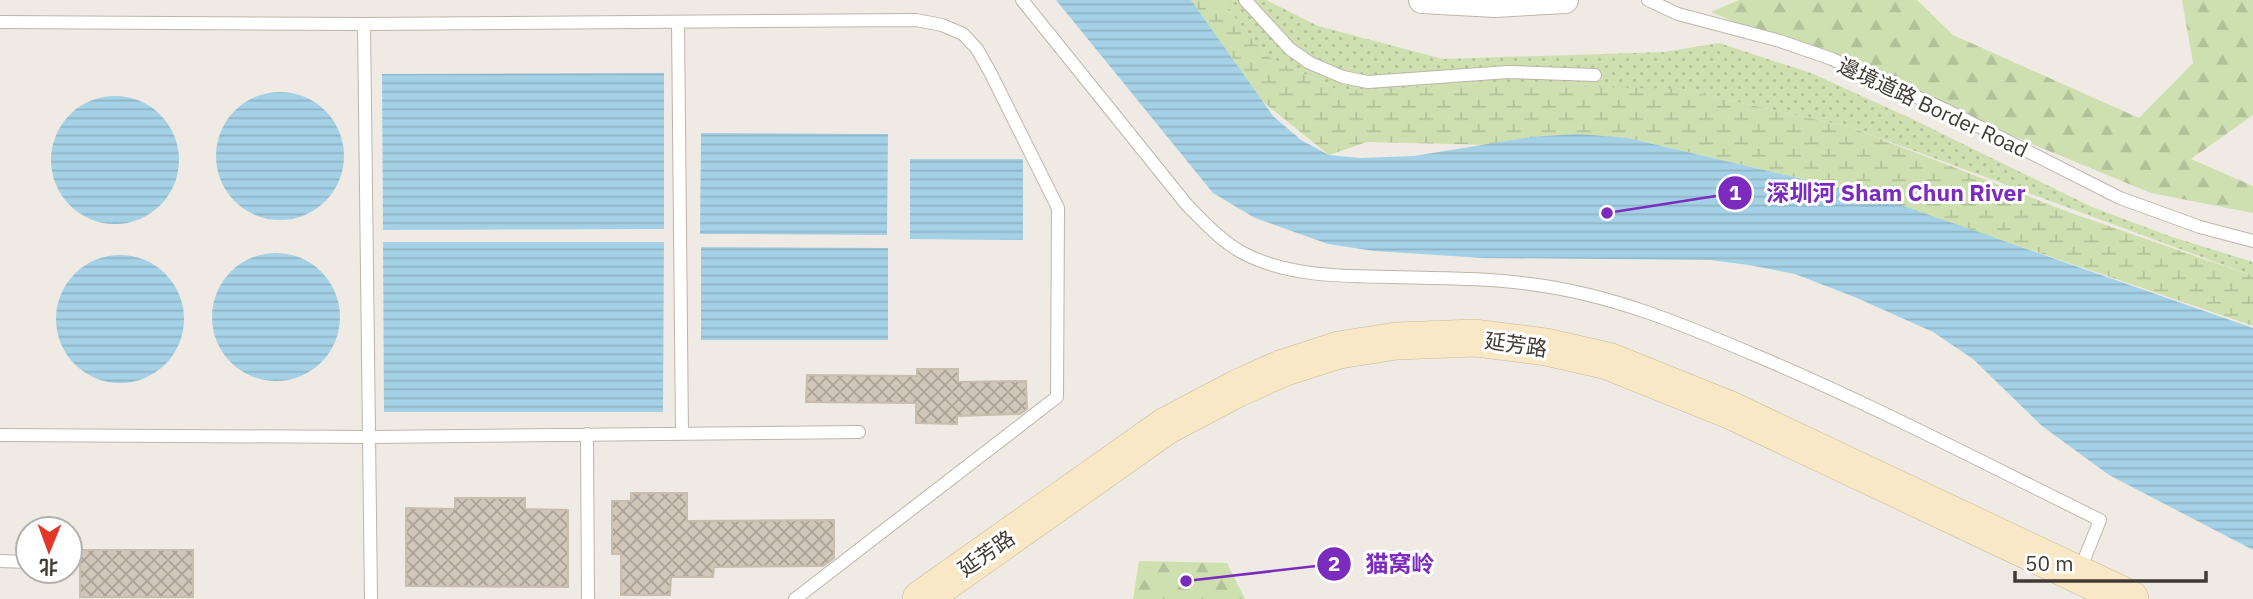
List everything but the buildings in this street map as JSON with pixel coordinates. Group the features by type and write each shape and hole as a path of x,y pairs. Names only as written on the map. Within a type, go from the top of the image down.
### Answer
{"main road":[{"name":"延芳路","path":"921,599 1166,426 1238,388 1283,368 1339,350 1396,341 1475,338 1546,347 1608,361 1730,410 2130,599"}],"street":[{"path":"1422,0 1495,4 1565,0"}],"lane":[{"path":"1022,0 1187,205 1241,252 1270,264 1309,274 1481,279 1543,286 1627,304 1704,333 1815,380 2100,520 2078,575"},
{"path":"1245,0 1290,49 1310,63 1343,77 1368,82 1508,72 1595,75"},
{"name":"邊境道路 Border Road","path":"1648,0 1678,14 1745,31 1823,56 1948,111 2130,202 2200,228 2253,241"},
{"path":"0,22 364,24 916,20 942,25 963,34 977,49 990,72 1058,208 1057,397 795,599"},
{"path":"678,22 682,434"},
{"path":"364,24 372,599"},
{"path":"0,435 371,437 859,432"},
{"path":"587,435 588,599"}],"green space":[{"path":"1191,0 1220,0 1267,56 1340,91 1485,84 1679,89 1850,127 2071,213 2253,276 2253,326 2031,250 1806,180 1628,138 1491,145 1367,142 1329,155 1263,102"},
{"path":"1220,0 1266,0 1318,26 1443,59 1664,52 1719,43 1811,73 2092,207 2172,237 2253,262 2253,276 1850,127 1679,89 1340,91 1267,56"},
{"path":"1739,0 1917,0 1953,35 2139,118 2193,63 2182,0 2253,0 2253,115 2191,159 2253,186 2253,213 2151,193 1711,12"},
{"path":"1139,561 1227,563 1245,599 1133,599"}],"water":[{"path":"1056,0 1191,0 1273,116 1301,140 1329,155 1360,158 1414,156 1531,137 1578,134 1628,138 1875,196 2253,328 2253,550 2109,475 2042,426 1973,359 1933,332 1795,274 1710,260 1483,258 1374,251 1328,244 1255,218 1213,193"},
{"path":"664,73 664,229 383,230 382,74"},
{"path":"280,92 305,96 326,110 340,131 344,156 340,181 326,202 305,216 280,220 255,216 234,202 220,181 216,156 220,131 234,110 255,96"},
{"path":"115,96 140,100 161,114 175,135 179,160 175,185 161,206 140,220 115,224 90,220 69,206 55,185 51,160 55,135 69,114 90,100"},
{"path":"701,133 888,134 887,235 700,234"},
{"path":"910,159 1023,159 1023,240 910,239"},
{"path":"383,242 664,242 663,412 384,412"},
{"path":"701,247 888,248 888,340 701,340"},
{"path":"276,253 301,257 322,271 336,292 340,317 336,342 322,363 301,377 276,381 251,377 230,363 216,342 212,317 216,292 230,271 251,257"},
{"path":"120,255 145,259 166,273 180,294 184,319 180,344 166,365 145,379 120,383 95,379 74,365 60,344 56,319 60,294 74,273 95,259"}],"place":[{"name":"深圳河 Sham Chun River","path":"1607,213"},
{"name":"猫窝岭","path":"1186,581"}]}
